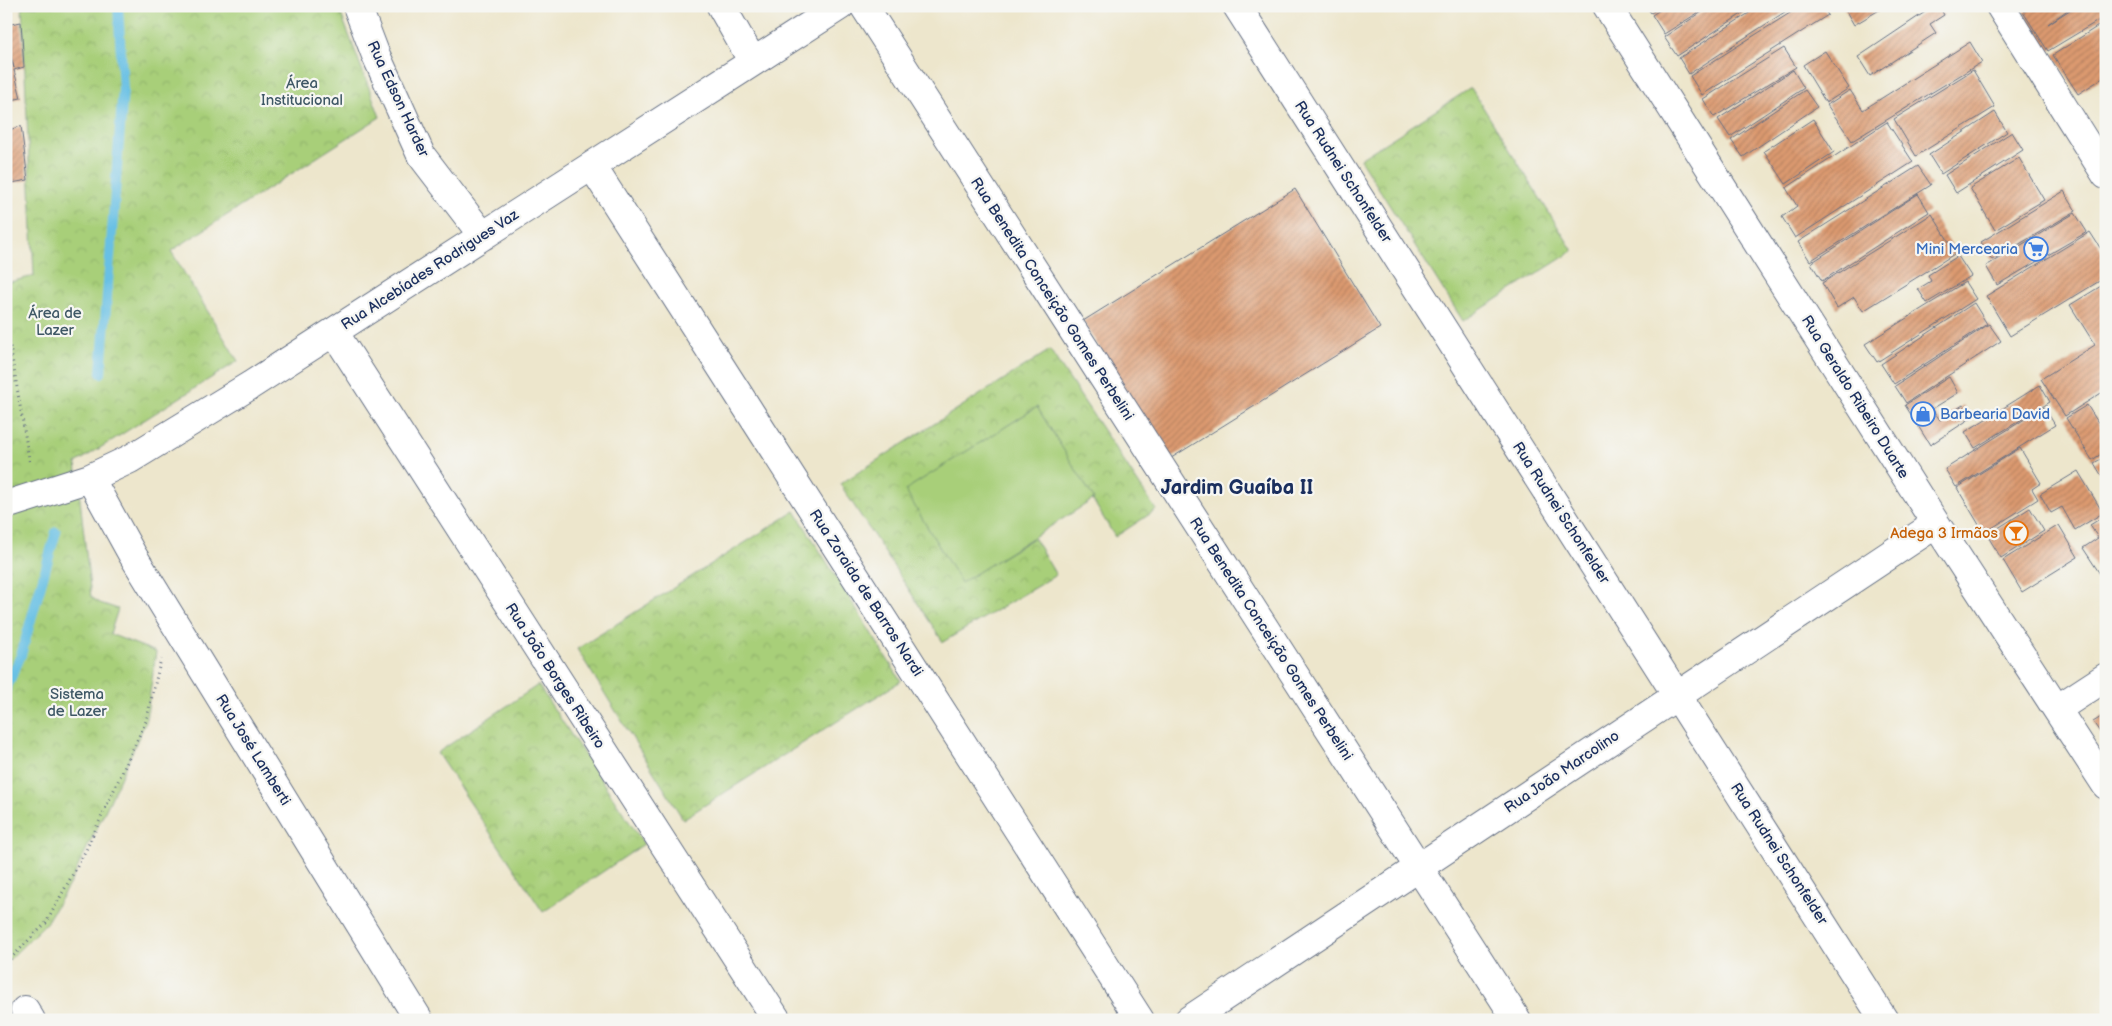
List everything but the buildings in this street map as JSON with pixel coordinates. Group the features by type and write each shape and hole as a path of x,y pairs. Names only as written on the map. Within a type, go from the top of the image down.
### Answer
{"street":[{"name":"Rua Edson Harder","path":"357,6 375,53 421,155 483,236"},
{"path":"721,6 753,62"},
{"name":"Rua Alcebíades Rodrigues Vaz","path":"6,505 90,478 130,459 251,386 840,6"},
{"name":"Rua Benedita Conceição Gomes Perbelini","path":"864,6 1517,1020"},
{"name":"Rua Rudnei Schonfelder","path":"1237,6 1884,1020"},
{"name":"Rua Geraldo Ribeiro Duarte","path":"1607,6 1936,524 2106,785"},
{"path":"2000,6 2106,175"},
{"name":"Rua Zoraida de Barros Nardi","path":"592,166 1140,1020"},
{"name":"Rua João Borges Ribeiro","path":"334,332 776,1020"},
{"name":"Rua José Lamberti","path":"90,478 132,554 419,1020"},
{"name":"Rua João Marcolino","path":"1188,1020 1936,524"},
{"path":"2057,709 2106,677"}],"path":[{"path":"6,322 35,496"},
{"path":"6,968 9,960 46,923 86,850 146,721 171,616"}],"green space":[{"path":"22,6 338,6 380,117 171,251 238,361 76,463 91,597 100,603 118,609 110,634 156,652 146,721 110,801 70,883 46,923 9,960 6,958 6,283 34,276"},
{"path":"1471,88 1573,251 1463,321 1360,159"},
{"path":"1050,350 1156,510 1115,537 1037,407 906,490 961,582 1034,538 1056,575 943,642 840,484"},
{"path":"1037,407 1094,499 961,583 905,490"},
{"path":"795,511 901,681 683,819 577,649"},
{"path":"538,685 644,844 543,912 437,753"}],"waterway":[{"path":"101,373 123,89 118,6"},
{"path":"6,689 21,655 56,532"}],"place":[{"name":"Mini Mercearia","path":"2036,249"},
{"name":"Barbearia David","path":"1923,414"},
{"name":"Adega 3 Irmãos","path":"2016,533"}],"district":[{"name":"Jardim Guaíba II","path":"1237,488"}],"park label":[{"name":"Área Institucional","path":"302,92"},
{"name":"Área de Lazer","path":"55,322"},
{"name":"Sistema de Lazer","path":"77,702"}]}
